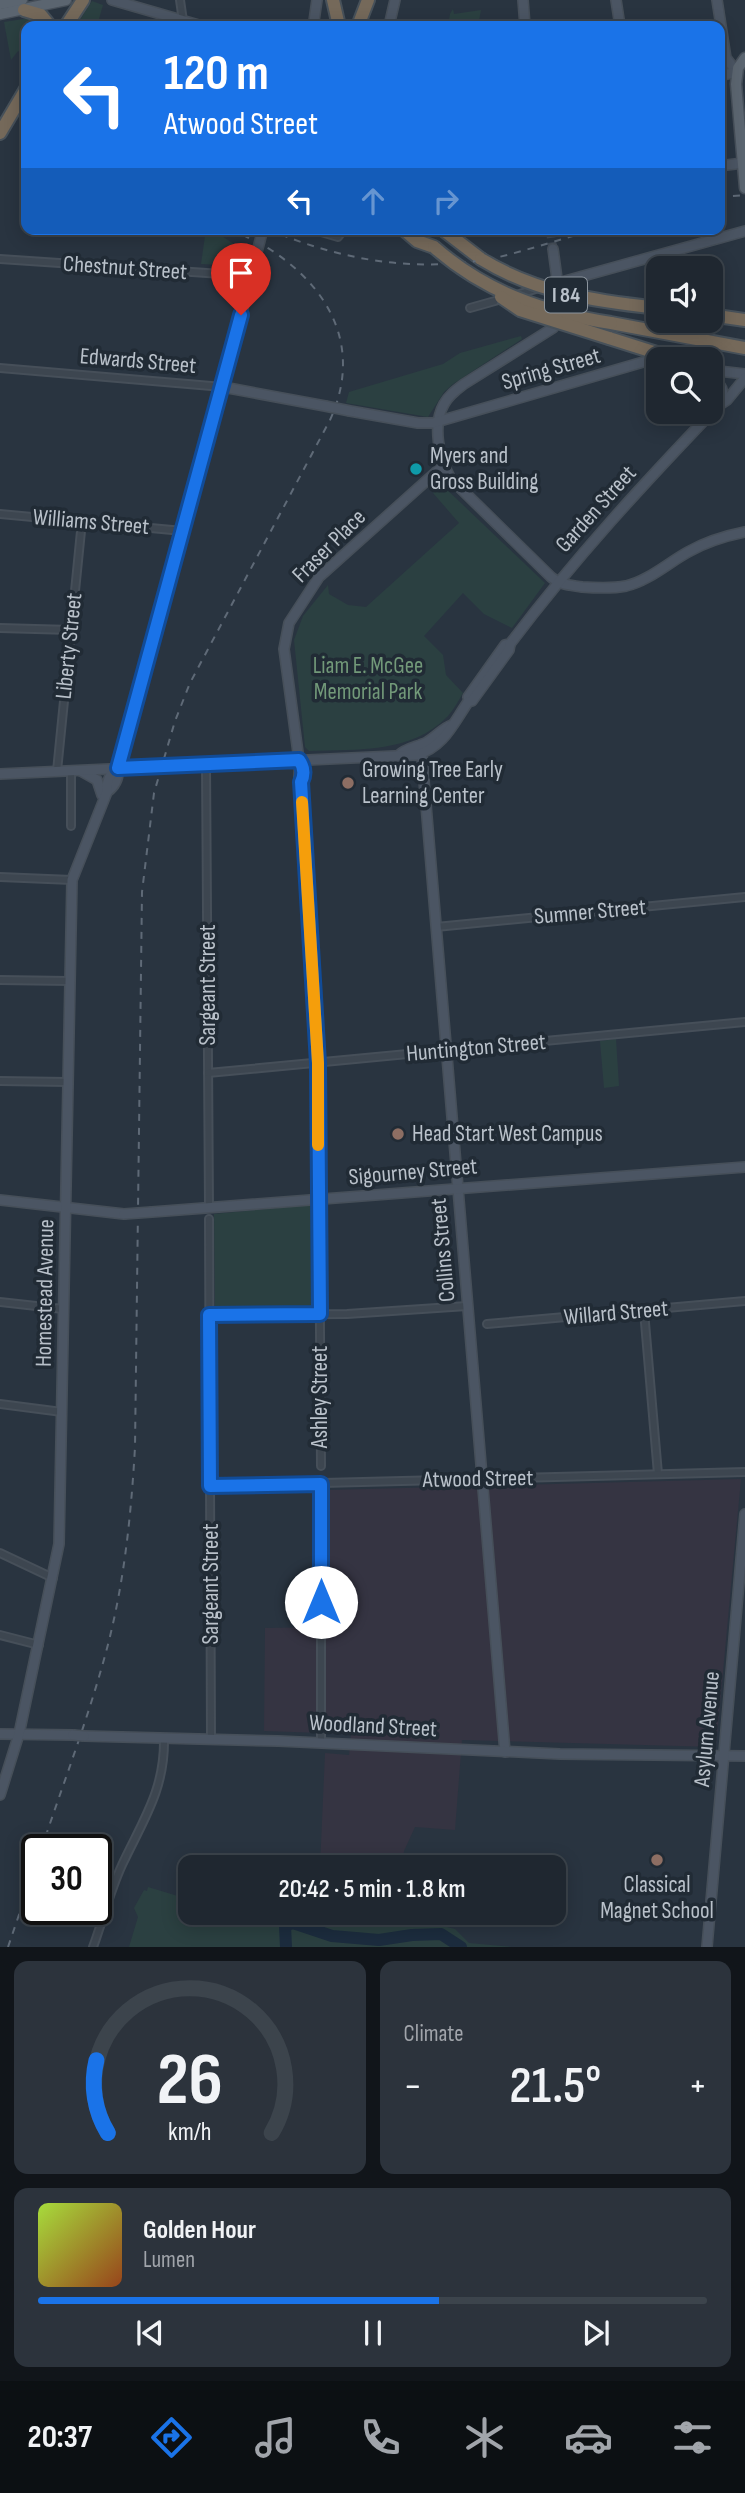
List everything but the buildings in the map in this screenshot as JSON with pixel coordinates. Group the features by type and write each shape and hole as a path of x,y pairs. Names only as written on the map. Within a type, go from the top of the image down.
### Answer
{"highway":[{"path":"66,21 72,0"},
{"path":"68,21 83,0"},
{"path":"333,0 338,21"},
{"path":"339,21 341,0"},
{"path":"358,21 359,0"},
{"path":"360,21 368,0"},
{"path":"23,5 41,15 46,21"},
{"path":"0,133 21,97"},
{"path":"410,235 416,241 434,247"},
{"name":"I 84","path":"421,235 467,272 494,289 552,312 745,348"},
{"name":"I 84","path":"450,235 481,259 524,281 558,293 646,307"},
{"path":"461,235 481,259"},
{"path":"494,289 517,309 646,350"},
{"path":"723,317 745,320"}],"main road":[{"path":"0,4 23,5 66,0"},
{"path":"112,0 183,21"},
{"path":"314,21 317,0"},
{"path":"390,21 395,0"},
{"path":"523,0 525,21"},
{"path":"616,0 619,21"},
{"path":"717,0 720,21"},
{"path":"0,14 23,5"},
{"path":"725,51 731,67 737,72"},
{"path":"745,58 737,72 736,91 745,188"},
{"path":"725,75 737,72"},
{"path":"725,165 743,163"},
{"path":"558,283 745,231"},
{"name":"Homestead Avenue","path":"0,1795 19,1734 59,1544 72,880 102,803 119,775 118,768 223,387 261,235"},
{"path":"553,249 560,314 553,328 451,395 443,405 438,422 444,465 459,489 557,582 596,588 627,586 703,545 745,531"},
{"name":"Spring Street","path":"438,422 646,365"},
{"path":"723,373 745,376"},
{"name":"Garden Street","path":"723,403 745,376"},
{"name":"Edwards Street","path":"223,387 418,424 438,422"},
{"name":"Garden Street","path":"422,749 447,736 468,702 477,694 509,650 510,644 557,582 646,481 701,424"},
{"name":"Fraser Place","path":"299,760 284,649 289,623 320,577 444,465"},
{"path":"0,774 399,755 403,757 422,749"},
{"name":"Collins Street","path":"422,749 505,1752"},
{"path":"75,770 97,780 102,791 102,803"},
{"name":"Sigourney Street","path":"0,1200 124,1214 745,1167"},
{"name":"Asylum Avenue","path":"707,1947 741,1600 745,1514"},
{"name":"Woodland Street","path":"0,1734 211,1739 505,1752 745,1756"}],"street":[{"path":"180,0 183,21"},
{"name":"Chestnut Street","path":"0,259 251,276"},
{"path":"470,308 558,283"},
{"name":"Edwards Street","path":"0,368 223,387"},
{"name":"Williams Street","path":"0,514 183,531"},
{"name":"Liberty Street","path":"57,771 82,521"},
{"path":"0,628 71,630"},
{"name":"Ashley Street","path":"299,760 318,1063 321,1466"},
{"name":"Sargeant Street","path":"206,764 209,1207"},
{"path":"71,826 75,770"},
{"path":"0,877 72,880"},
{"name":"Sumner Street","path":"436,927 745,897"},
{"path":"0,980 69,981"},
{"name":"Huntington Street","path":"208,1073 745,1022"},
{"path":"0,1081 67,1082"},
{"name":"Sargeant Street","path":"209,1219 211,1739"},
{"name":"Willard Street","path":"487,1324 745,1301"},
{"path":"0,1302 63,1309"},
{"path":"209,1315 347,1314 467,1306"},
{"path":"644,1311 658,1474"},
{"path":"0,1405 62,1412"},
{"name":"Atwood Street","path":"210,1486 745,1472"},
{"path":"321,1484 321,1743"},
{"path":"0,1553 53,1578"},
{"path":"0,1635 39,1645"},
{"path":"93,1947 121,1866 153,1805 159,1787 164,1738"}],"shaded area":[{"path":"741,1479 716,1747 462,1740 455,1830 415,1827 404,1855 321,1855 325,1753 349,1755 351,1734 264,1731 265,1628 325,1627 328,1490"}],"green space":[{"path":"92,1 103,5 99,19 104,21 79,21"},
{"path":"453,9 454,14 481,10 479,21 449,21"},
{"path":"30,18 40,21 21,21 21,53 18,51 11,60 4,22"},
{"path":"205,235 220,235 240,248 249,248 243,266 201,264"},
{"path":"521,336 522,339 453,384 444,392 428,417 346,403 349,392 443,364 460,353"},
{"name":"Liam E. McGee Memorial Park","path":"441,484 545,583 512,628 484,614 463,593 424,636 443,655 446,675 463,693 448,716 433,728 418,737 383,747 309,751 305,747 294,640 303,616 328,585 329,594 348,605 366,607 459,523 433,493"},
{"path":"616,1039 619,1086 604,1088 600,1041"},
{"path":"310,1205 313,1208 312,1306 215,1309 214,1214"},
{"path":"148,1887 178,1896 178,1925 439,1925 455,1929 469,1943 512,1947 129,1947 138,1917 134,1908 144,1890 147,1891"}],"waterway":[{"path":"286,1947 285,1926 293,1923 332,1936 379,1940 441,1934 461,1947"}],"tunnel":[{"path":"551,235 553,249"}],"railway":[{"path":"725,197 745,195"},
{"path":"46,1834 106,1652 118,1602 129,1525 135,1447 142,892 154,793 175,721 190,683 330,420 339,394 343,370 341,346 325,303 292,266 244,235"},
{"path":"283,235 353,256 411,264 470,262 499,257 576,235"},
{"path":"8,1947 21,1909"}],"slow traffic":[{"path":"302,802 318,1063 318,1145"}],"place":[{"name":"Myers and Gross Building","path":"416,469"},
{"name":"Growing Tree Early Learning Center","path":"348,783"},
{"name":"Head Start West Campus","path":"398,1134"},
{"name":"Classical Magnet School","path":"657,1860"}],"route":[{"path":"241,315 118,768 299,760 303,765 303,827 318,1063 320,1314 209,1315 210,1486 321,1484 321,1602"}]}
